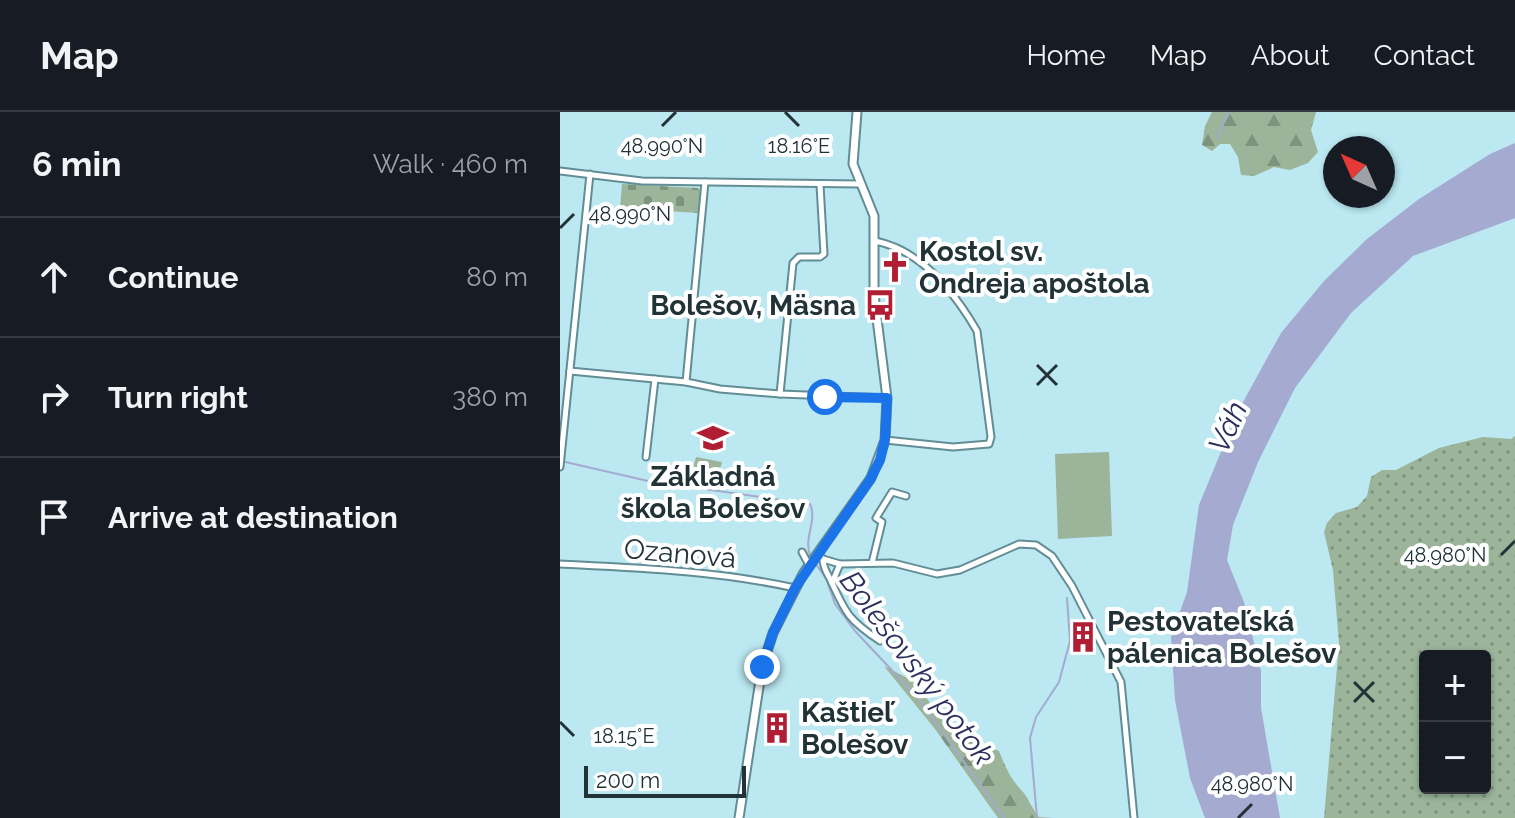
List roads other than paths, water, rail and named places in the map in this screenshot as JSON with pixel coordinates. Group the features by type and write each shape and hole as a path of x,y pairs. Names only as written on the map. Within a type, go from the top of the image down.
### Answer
{"main road":[{"path":"739,818 762,667 773,633 795,588 870,480 885,440 887,398 874,295 874,216 853,164 857,112"}],"street":[{"path":"560,171 642,181 860,184"},
{"path":"561,462 563,410 570,371 590,174"},
{"path":"686,382 705,182"},
{"path":"780,394 793,263 799,257 820,257 824,254 820,185"},
{"path":"875,241 903,250 932,272 969,317 977,331 991,437 989,444 972,447 885,440"},
{"path":"570,371 686,382 720,389 887,398"},
{"path":"646,457 655,379"},
{"path":"872,563 882,522 876,518 892,492 906,496"},
{"path":"815,560 840,564 899,564 937,574 950,573 1009,547 1028,543 1052,556 1073,588 1118,674 1123,690 1134,818"},
{"path":"802,552 823,568 843,609 880,641"},
{"name":"Ozanová","path":"560,564 764,580 795,588"},
{"path":"832,583 840,564"}],"water":[{"path":"1515,143 1515,218 1413,256 1351,313 1295,388 1258,462 1233,525 1227,560 1244,602 1261,671 1261,708 1280,818 1205,818 1190,778 1175,700 1171,637 1187,592 1199,505 1237,413 1281,333 1324,281 1367,239 1419,199 1490,154"}],"waterway":[{"path":"1217,138 1228,112"},
{"name":"Bolešovský potok","path":"561,461 648,481 810,504 812,517 808,544 811,558"},
{"name":"Bolešovský potok","path":"815,563 826,578 835,604 855,631 918,698 1004,818"},
{"path":"1037,818 1030,738 1036,717 1059,682 1070,641 1067,598"}],"place":[{"name":"Kostol sv. Ondreja apoštola","path":"895,267"},
{"name":"Bolešov, Mäsna","path":"880,305"},
{"name":"Základná škola Bolešov","path":"713,438"},
{"name":"Pestovateľská pálenica Bolešov","path":"1083,637"},
{"name":"Kaštieľ Bolešov","path":"777,728"}],"water label":[{"name":"Váh","path":"1228,427"}]}
